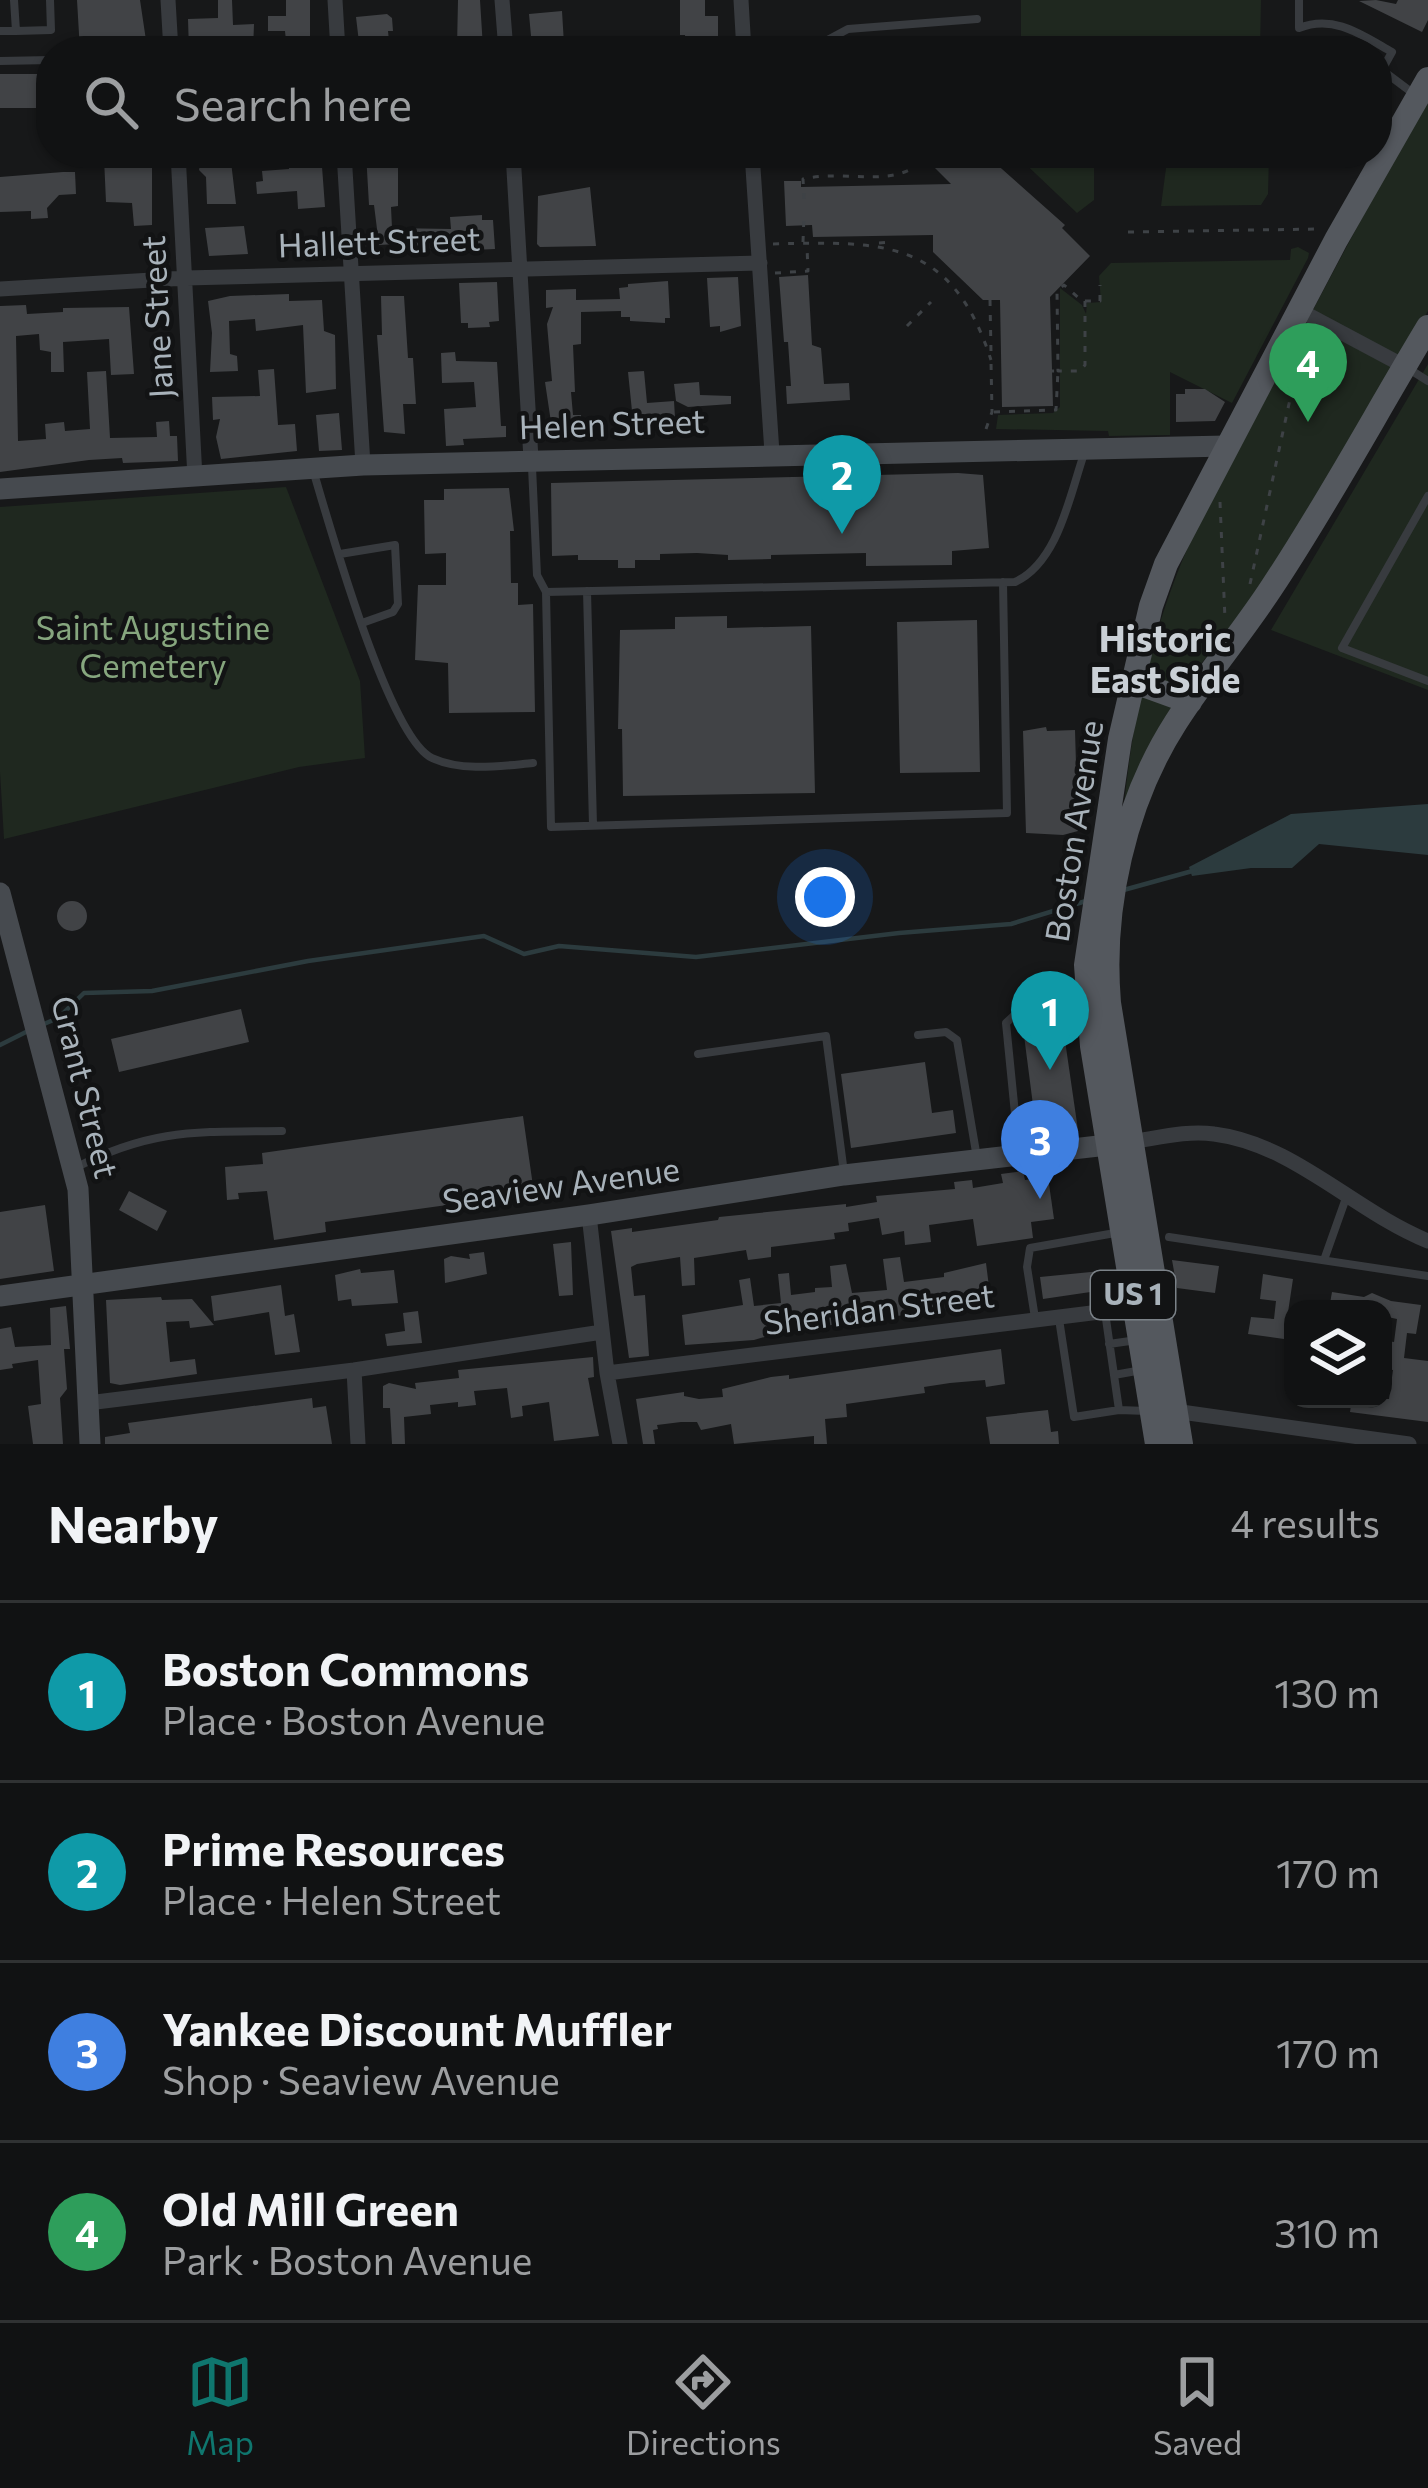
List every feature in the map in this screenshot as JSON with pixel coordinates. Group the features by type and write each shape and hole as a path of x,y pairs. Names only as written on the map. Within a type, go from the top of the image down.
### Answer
{"main road":[{"name":"Boston Avenue","path":"1392,144 1423,88"},
{"name":"Boston Avenue","path":"1157,1444 1164,1410 1147,1306 1146,1232 1088,1018 1132,681 1166,563 1378,168"},
{"name":"Boston Avenue","path":"1105,888 1161,747 1270,591 1428,327"},
{"name":"Helen Street","path":"0,489 531,459 1226,446"},
{"path":"1132,681 1190,702"},
{"name":"Grant Street","path":"0,893 78,1189 90,1444"},
{"name":"Seaview Avenue","path":"0,1296 844,1175 1120,1144"},
{"name":"Boston Avenue","path":"1147,1306 1140,1339 1145,1370 1181,1444"}],"street":[{"path":"168,0 170,36"},
{"path":"334,0 337,36"},
{"path":"502,0 505,36"},
{"path":"741,0 743,36"},
{"name":"Jane Street","path":"179,168 195,478"},
{"path":"345,168 363,465"},
{"path":"514,168 531,459"},
{"path":"754,168 766,268 772,453"},
{"name":"Hallett Street","path":"0,289 521,267 766,268"},
{"path":"1299,310 1404,366"},
{"path":"1120,1144 1192,1133 1245,1140 1295,1163 1396,1229 1428,1241"},
{"path":"589,1215 620,1444"},
{"name":"Sheridan Street","path":"607,1372 1147,1306"},
{"path":"88,1402 354,1370 602,1332"},
{"path":"354,1370 358,1444"},
{"path":"1164,1410 1409,1444"}],"lane":[{"path":"14,0 16,31"},
{"path":"0,32 51,30 50,0"},
{"path":"1299,0 1299,28 1316,21 1347,26 1364,36"},
{"path":"835,36 848,29 977,19"},
{"path":"0,61 36,60"},
{"path":"1392,74 1423,88"},
{"path":"1404,366 1428,381"},
{"path":"546,592 1003,582 1028,576 1051,545 1085,449"},
{"path":"531,459 538,575 546,592 551,827 1006,813 1003,582"},
{"path":"312,469 401,724 429,757 476,768 533,763"},
{"path":"1428,496 1342,648 1428,681"},
{"path":"340,554 395,545 398,604 393,612 362,623"},
{"path":"586,591 593,826"},
{"path":"1019,1155 1006,1023 1022,1009"},
{"path":"918,1035 946,1032 957,1040 977,1160"},
{"path":"698,1054 826,1036 844,1175"},
{"path":"74,1168 115,1146 171,1133 282,1130"},
{"path":"1324,1260 1346,1198"},
{"path":"1035,1319 1027,1267 1030,1248 1146,1232 1428,1276"},
{"path":"1104,1311 1119,1410"},
{"path":"1059,1317 1074,1417 1164,1410"},
{"path":"1109,1344 1140,1339"},
{"path":"1114,1375 1145,1370"}],"path":[{"path":"803,199 803,179 903,175 916,168"},
{"path":"766,268 808,271 803,215"},
{"path":"1128,232 1325,228"},
{"path":"772,244 891,242"},
{"path":"871,243 910,254 951,282 977,321 991,360"},
{"path":"943,288 951,282"},
{"path":"992,412 1057,410 1057,291 1064,285 1085,301 1100,301 1100,285"},
{"path":"986,429 992,412 990,300"},
{"path":"1055,371 1080,371 1085,365 1085,301"},
{"path":"907,326 931,302"},
{"path":"1248,591 1300,353"},
{"path":"1219,490 1226,632"}],"green space":[{"path":"1021,0 1261,0 1260,36 1021,36"},
{"path":"1428,94 1428,311 1264,583 1190,678 1124,805 1148,666 1194,533"},
{"path":"1030,168 1094,168 1094,200 1077,213"},
{"path":"1166,168 1269,168 1268,194 1261,205 1161,206"},
{"path":"1291,249 1309,253 1308,258 1232,403 1170,372 1170,435 996,429 998,415 1053,413 1060,407 1060,288 1086,314 1087,303 1101,302 1099,276 1111,263 1290,260"},
{"path":"1428,364 1428,690 1271,630"},
{"name":"Saint Augustine Cemetery","path":"286,487 360,681 365,758 299,767 4,839 0,507"}],"shaded area":[{"path":"1428,804 1428,855 1319,844 1292,868 1192,876 1189,867 1291,814"}],"building":[{"path":"77,0 140,0 145,36 79,36"},
{"path":"218,0 232,0 233,25 254,24 254,36 189,36 188,19 218,18"},
{"path":"286,0 310,0 310,36 268,31 268,16 286,16"},
{"path":"458,0 480,0 482,36 457,36"},
{"path":"680,0 705,0 705,16 718,16 718,36 680,35"},
{"path":"1398,0 1428,0 1428,20 1422,32 1359,1 1396,4"},
{"path":"562,11 564,36 531,36 529,14"},
{"path":"387,14 393,31 388,31 388,36 358,36 356,17"},
{"path":"0,74 36,74 36,108 0,108"},
{"path":"104,168 152,168 152,225 134,226 132,203 106,202"},
{"path":"232,168 236,204 207,204 206,177 199,170"},
{"path":"322,168 325,207 298,209 297,191 257,194 262,171"},
{"path":"367,168 398,168 398,206 391,207 392,228 451,229 450,217 482,215 482,220 493,220 495,249 379,245 374,205 369,205"},
{"path":"935,168 1001,168 1065,225 1062,228 1090,256 1050,297 1053,406 1002,407 1000,300 983,300 933,252 933,235 813,237 812,225 786,226 784,181 801,181 801,187 951,184"},
{"path":"75,172 76,194 59,195 47,208 48,218 31,219 31,211 0,212 0,177"},
{"path":"590,187 596,246 540,247 538,196"},
{"path":"244,226 248,254 209,256 205,228"},
{"path":"808,275 812,345 821,348 824,384 849,383 850,400 787,404 786,386 791,386 779,277"},
{"path":"738,277 741,326 720,332 720,326 710,327 707,278"},
{"path":"668,281 670,318 665,323 630,321 630,317 621,317 621,311 581,312 581,344 573,345 575,392 571,392 573,415 581,415 582,429 552,429 545,382 552,381 547,324 553,307 546,308 546,290 576,289 576,300 620,299 619,288 628,284"},
{"path":"497,282 499,321 489,322 490,327 468,328 468,323 461,323 459,283"},
{"path":"289,294 289,301 322,300 324,331 335,335 336,389 306,393 303,325 256,331 255,319 229,321 230,354 237,356 238,371 210,372 208,301"},
{"path":"381,296 404,296 416,404 403,404 405,434 384,432 377,335 382,335"},
{"path":"26,305 27,314 129,307 134,374 111,375 109,339 63,342 64,372 51,372 51,352 40,350 39,334 16,336 18,441 46,439 45,424 64,422 65,431 90,429 87,372 106,371 110,438 157,437 156,422 169,421 170,436 177,436 178,461 89,460 0,472 0,306"},
{"path":"455,352 456,361 497,362 501,426 506,426 506,437 463,439 464,445 446,446 444,409 476,407 474,382 442,383 441,353"},
{"path":"274,369 278,425 295,424 297,451 221,459 216,437 220,419 213,420 212,397 260,396 258,370"},
{"path":"644,371 647,403 674,401 676,434 661,435 660,421 637,424 637,428 622,425 621,412 632,411 628,372"},
{"path":"699,382 700,395 731,396 731,404 688,407 676,401 674,384"},
{"path":"1185,389 1205,389 1225,402 1215,421 1176,422 1176,394 1185,394"},
{"path":"339,413 342,450 319,451 316,415"},
{"path":"983,475 989,548 952,551 952,565 866,566 866,553 728,560 728,555 697,553 660,554 660,560 635,560 635,568 618,568 618,560 552,556 551,483"},
{"path":"509,488 514,531 510,531 511,583 518,583 518,605 533,604 535,712 449,713 448,663 415,660 418,585 446,585 446,553 425,554 424,500 444,500 444,489"},
{"path":"727,616 727,628 811,626 815,793 623,796 622,729 618,729 620,630 675,629 675,617"},
{"path":"977,620 980,772 900,773 897,622"},
{"path":"1046,727 1047,731 1075,730 1078,831 1063,835 1026,833 1023,731"},
{"path":"72,901 83,905 87,916 83,927 72,931 61,927 57,916 61,905"},
{"path":"241,1009 249,1042 119,1072 111,1039"},
{"path":"1061,1013 1078,1130 1037,1136 1022,1020"},
{"path":"925,1062 932,1113 953,1110 956,1133 851,1148 841,1074"},
{"path":"523,1116 534,1193 325,1222 326,1232 274,1240 267,1191 238,1193 239,1199 227,1200 225,1167 263,1164 262,1153"},
{"path":"1023,1171 1025,1180 1048,1177 1054,1219 1031,1222 1033,1238 977,1246 973,1219 929,1225 931,1242 905,1245 904,1231 882,1235 879,1218 848,1223 849,1231 834,1233 835,1239 771,1247 771,1257 748,1260 746,1250 694,1258 695,1285 682,1286 680,1257 637,1264 631,1267 634,1296 645,1295 649,1356 629,1358 611,1231 846,1207 877,1202 876,1196 955,1189 954,1182 972,1180 973,1188 1003,1183 1001,1174"},
{"path":"129,1191 167,1211 157,1231 119,1210"},
{"path":"45,1205 54,1271 0,1279 0,1212"},
{"path":"571,1242 573,1295 559,1296 553,1244"},
{"path":"484,1252 487,1274 445,1283 444,1259 470,1259 469,1254"},
{"path":"900,1257 904,1282 944,1277 944,1273 986,1263 991,1303 781,1332 754,1340 685,1345 682,1315 743,1305 739,1280 750,1278 754,1306 781,1303 778,1274 789,1273 791,1295 815,1292 815,1288 832,1287 830,1266 846,1264 852,1293 887,1290 883,1259"},
{"path":"1172,1260 1219,1266 1215,1293 1177,1288"},
{"path":"360,1269 361,1273 394,1270 398,1303 352,1306 351,1299 338,1301 335,1275"},
{"path":"1101,1271 1104,1290 1043,1299 1040,1277"},
{"path":"1263,1274 1293,1279 1290,1300 1284,1300 1284,1339 1248,1334 1251,1317 1274,1319 1276,1301 1260,1299"},
{"path":"281,1285 285,1316 294,1314 300,1352 275,1355 269,1312 214,1321 211,1296"},
{"path":"1332,1292 1364,1297 1372,1293 1389,1300 1331,1300"},
{"path":"192,1299 214,1325 190,1328 189,1321 166,1322 170,1362 195,1359 197,1374 110,1383 106,1300"},
{"path":"1392,1301 1421,1305 1416,1334 1407,1333 1404,1358 1428,1361 1428,1422 1350,1412 1351,1408 1392,1408 1392,1342 1397,1319 1392,1318"},
{"path":"66,1306 70,1349 64,1349 67,1389 60,1398 63,1444 33,1444 28,1406 41,1404 38,1360 0,1370 0,1329 11,1327 15,1347 51,1345 50,1308"},
{"path":"418,1311 422,1343 387,1346 385,1334 405,1331 403,1313"},
{"path":"1001,1349 1005,1384 986,1387 985,1380 950,1383 924,1387 925,1393 846,1404 847,1417 825,1419 827,1444 814,1444 814,1436 734,1444 731,1424 701,1430 697,1422 681,1422 657,1425 655,1444 643,1444 636,1399 684,1392 684,1396 699,1399 723,1397 722,1389 771,1377 789,1375 789,1379"},
{"path":"593,1357 594,1377 588,1378 599,1436 554,1441 549,1402 522,1406 523,1416 511,1418 507,1388 474,1391 476,1405 430,1405 431,1414 404,1417 405,1444 392,1444 390,1408 383,1408 383,1386 389,1383 416,1389 415,1383 459,1378 458,1370"},
{"path":"312,1398 313,1408 326,1406 332,1444 105,1444 105,1437 130,1433 128,1423"},
{"path":"1048,1410 1051,1432 1058,1431 1059,1444 990,1444 986,1417"}],"waterway":[{"path":"1120,891 1196,870"},
{"path":"44,1024 58,1018 84,993 152,991 308,961 484,936 524,954 559,946 696,957 1011,924 1086,901"},
{"path":"0,1045 28,1031"}],"place":[{"name":"Old Mill Green","path":"1308,422"},
{"name":"Prime Resources","path":"842,534"},
{"name":"Boston Commons","path":"1050,1070"},
{"name":"Yankee Discount Muffler","path":"1040,1199"}],"district":[{"name":"Historic East Side","path":"1165,660"}]}
